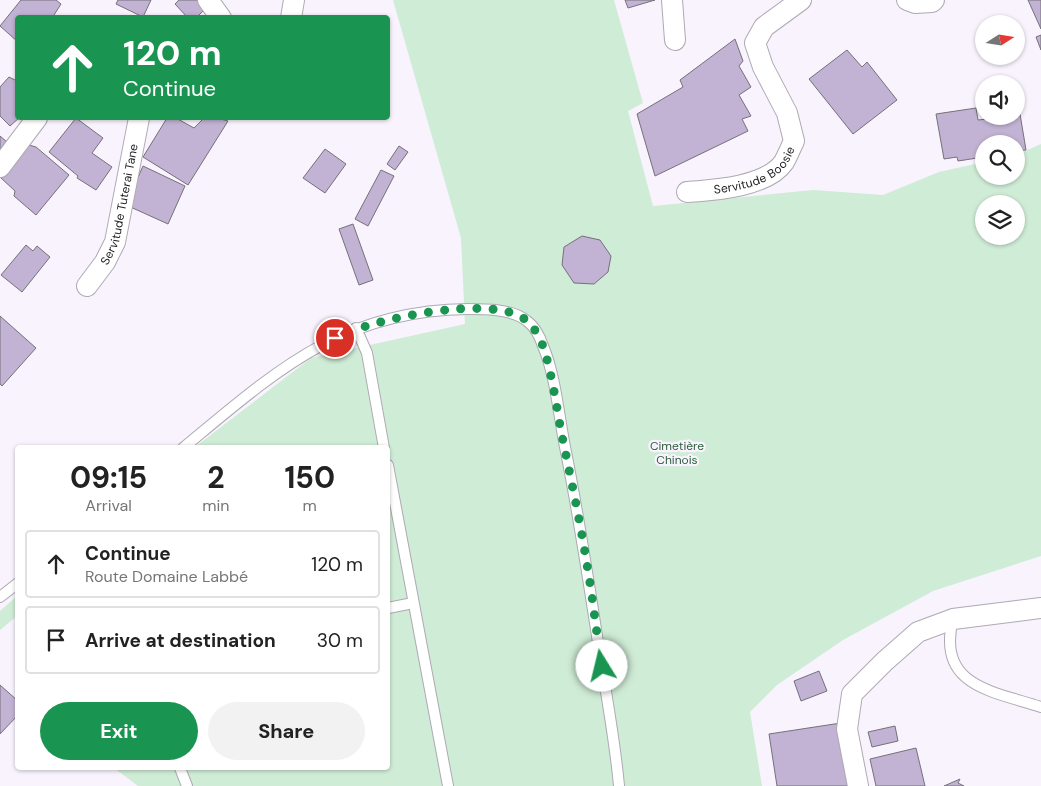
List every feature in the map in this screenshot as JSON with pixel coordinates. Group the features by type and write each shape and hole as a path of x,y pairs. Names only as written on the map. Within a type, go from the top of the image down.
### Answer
{"street":[{"path":"208,0 218,15"},
{"path":"292,15 294,0"},
{"path":"672,0 675,40"},
{"name":"Servitude Boosie","path":"687,192 720,190 758,180 783,163 794,141 787,113 764,68 755,43 764,27 801,0"},
{"path":"908,0 915,3 932,2 934,0"},
{"path":"0,167 35,120"},
{"name":"Servitude Tuterai Tane","path":"87,286 115,242 139,120"},
{"path":"858,786 847,729 852,694 918,632 953,619 1041,608"}],"lane":[{"path":"187,445 256,387 307,351 356,328 450,309 484,309 510,313 526,320 544,347 588,567 619,786"},
{"path":"356,328 367,353 383,445"},
{"path":"390,476 448,786"},
{"path":"0,597 15,585"},
{"path":"390,608 413,603"},
{"path":"953,619 948,637 952,658 960,674 980,687 1041,707"},
{"path":"181,770 187,786"}],"green space":[{"name":"Cimetière Chinois","path":"393,0 614,0 643,103 628,111 653,206 813,190 883,195 939,172 975,164 975,185 1025,185 1025,151 1041,144 1041,556 933,591 843,640 777,685 750,712 762,786 138,786 117,770 390,770 390,445 198,445 311,358 465,324 461,238"},
{"path":"15,598 15,618 0,630 0,611"}],"building":[{"path":"21,0 56,0 61,4 54,15 15,15 15,39 0,26"},
{"path":"118,0 151,0 144,15 139,15 116,4"},
{"path":"179,0 200,0 207,7 199,15 185,15 175,4"},
{"path":"625,0 655,0 628,8"},
{"path":"1028,0 1041,0 1041,29"},
{"path":"1041,35 1041,50 1036,37"},
{"path":"735,39 743,61 739,66 751,87 739,95 751,116 742,119 748,131 655,176 637,114 683,87 680,80"},
{"path":"847,50 862,67 867,62 897,100 853,134 809,79"},
{"path":"9,77 15,80 15,120 17,120 10,126 0,116 0,87"},
{"path":"975,108 975,125 1022,125 1024,135 975,135 975,158 958,161 957,157 944,159 936,114"},
{"path":"74,120 79,120 103,138 92,153 112,167 96,190 77,178 78,176 49,152"},
{"path":"166,120 180,120 194,128 202,120 228,121 188,185 143,157"},
{"path":"0,136 7,142 0,149"},
{"path":"29,145 36,147 69,175 36,215 14,196 15,191 1,178"},
{"path":"399,146 408,152 395,170 387,164"},
{"path":"325,149 346,164 325,193 303,178"},
{"path":"143,166 185,186 168,224 126,205"},
{"path":"381,170 394,176 368,226 355,219"},
{"path":"353,224 373,280 359,285 339,229"},
{"path":"582,236 600,240 611,256 608,272 594,284 574,283 562,265 564,247"},
{"path":"26,245 33,251 37,246 50,257 22,292 1,275"},
{"path":"0,316 36,348 2,386 0,384"},
{"path":"819,671 827,691 801,701 794,681"},
{"path":"0,685 15,698 15,718 0,734"},
{"path":"841,723 849,786 777,786 769,734"},
{"path":"895,726 898,741 872,747 868,732"},
{"path":"916,748 925,786 876,786 870,759"},
{"path":"960,779 958,783 964,786 944,786"}],"route":[{"path":"335,338 365,326 449,309 484,309 510,313 526,320 536,332 544,347 552,381 588,567 602,666"}]}
